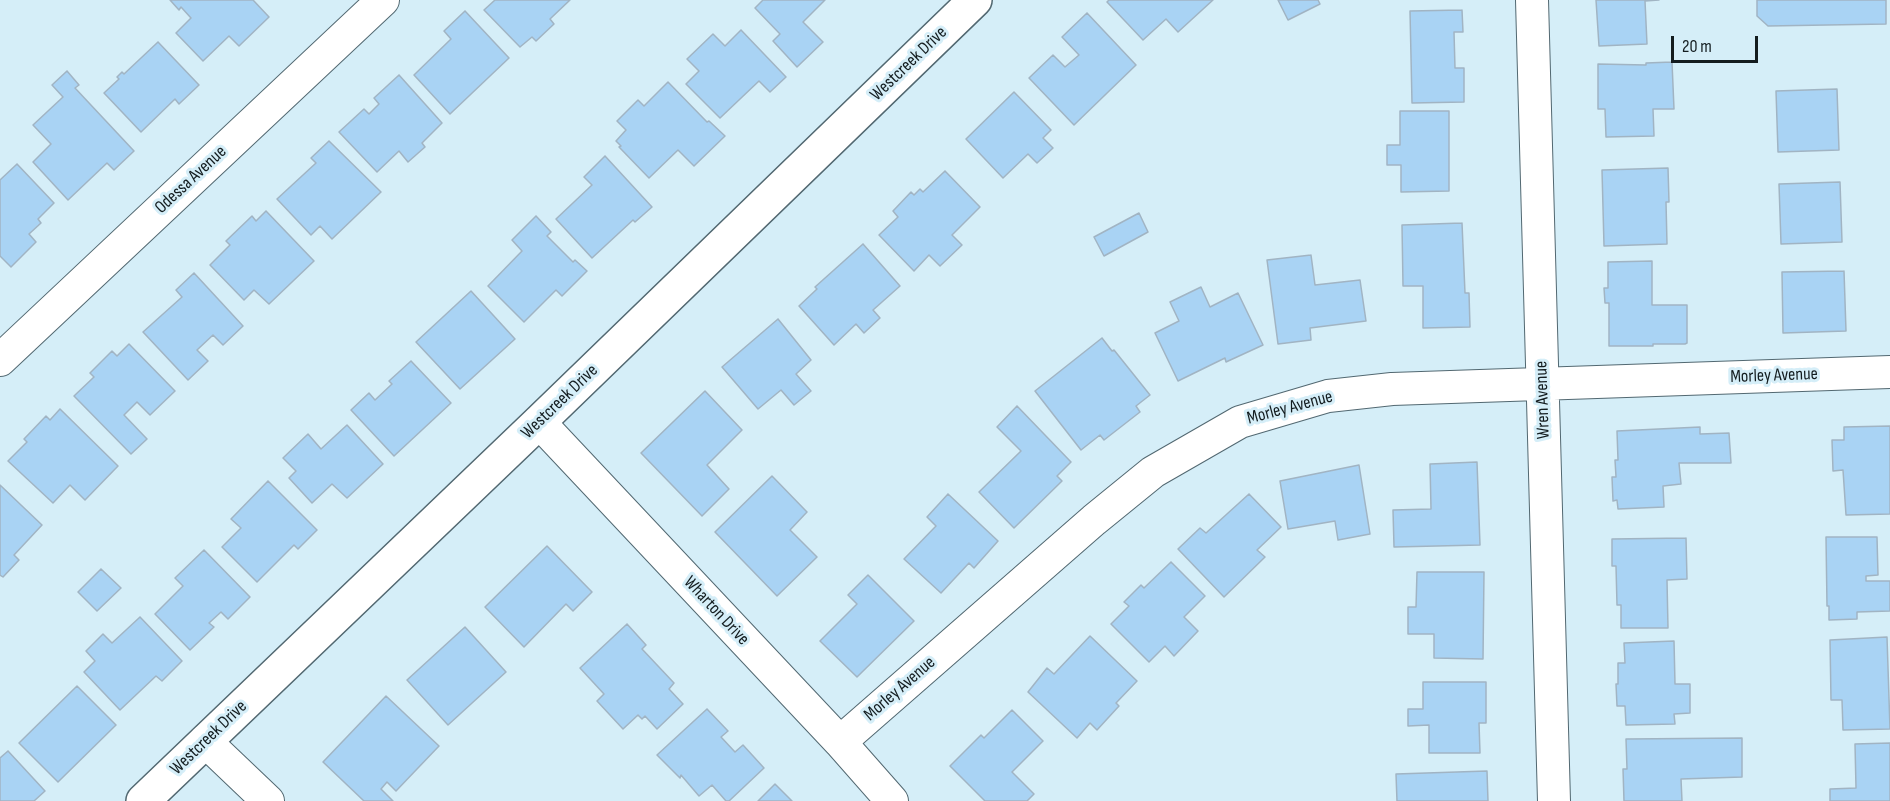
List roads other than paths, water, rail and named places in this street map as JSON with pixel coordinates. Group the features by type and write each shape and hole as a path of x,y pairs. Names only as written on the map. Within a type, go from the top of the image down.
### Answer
{"street":[{"name":"Odessa Avenue","path":"0,360 383,0"},
{"name":"Westcreek Drive","path":"143,801 975,0"},
{"name":"Wren Avenue","path":"1532,0 1554,801"},
{"name":"Morley Avenue","path":"840,742 1144,479 1240,422 1329,396 1392,389 1890,372"},
{"name":"Wharton Drive","path":"539,422 840,742 892,801"},
{"path":"205,741 268,801"}]}
